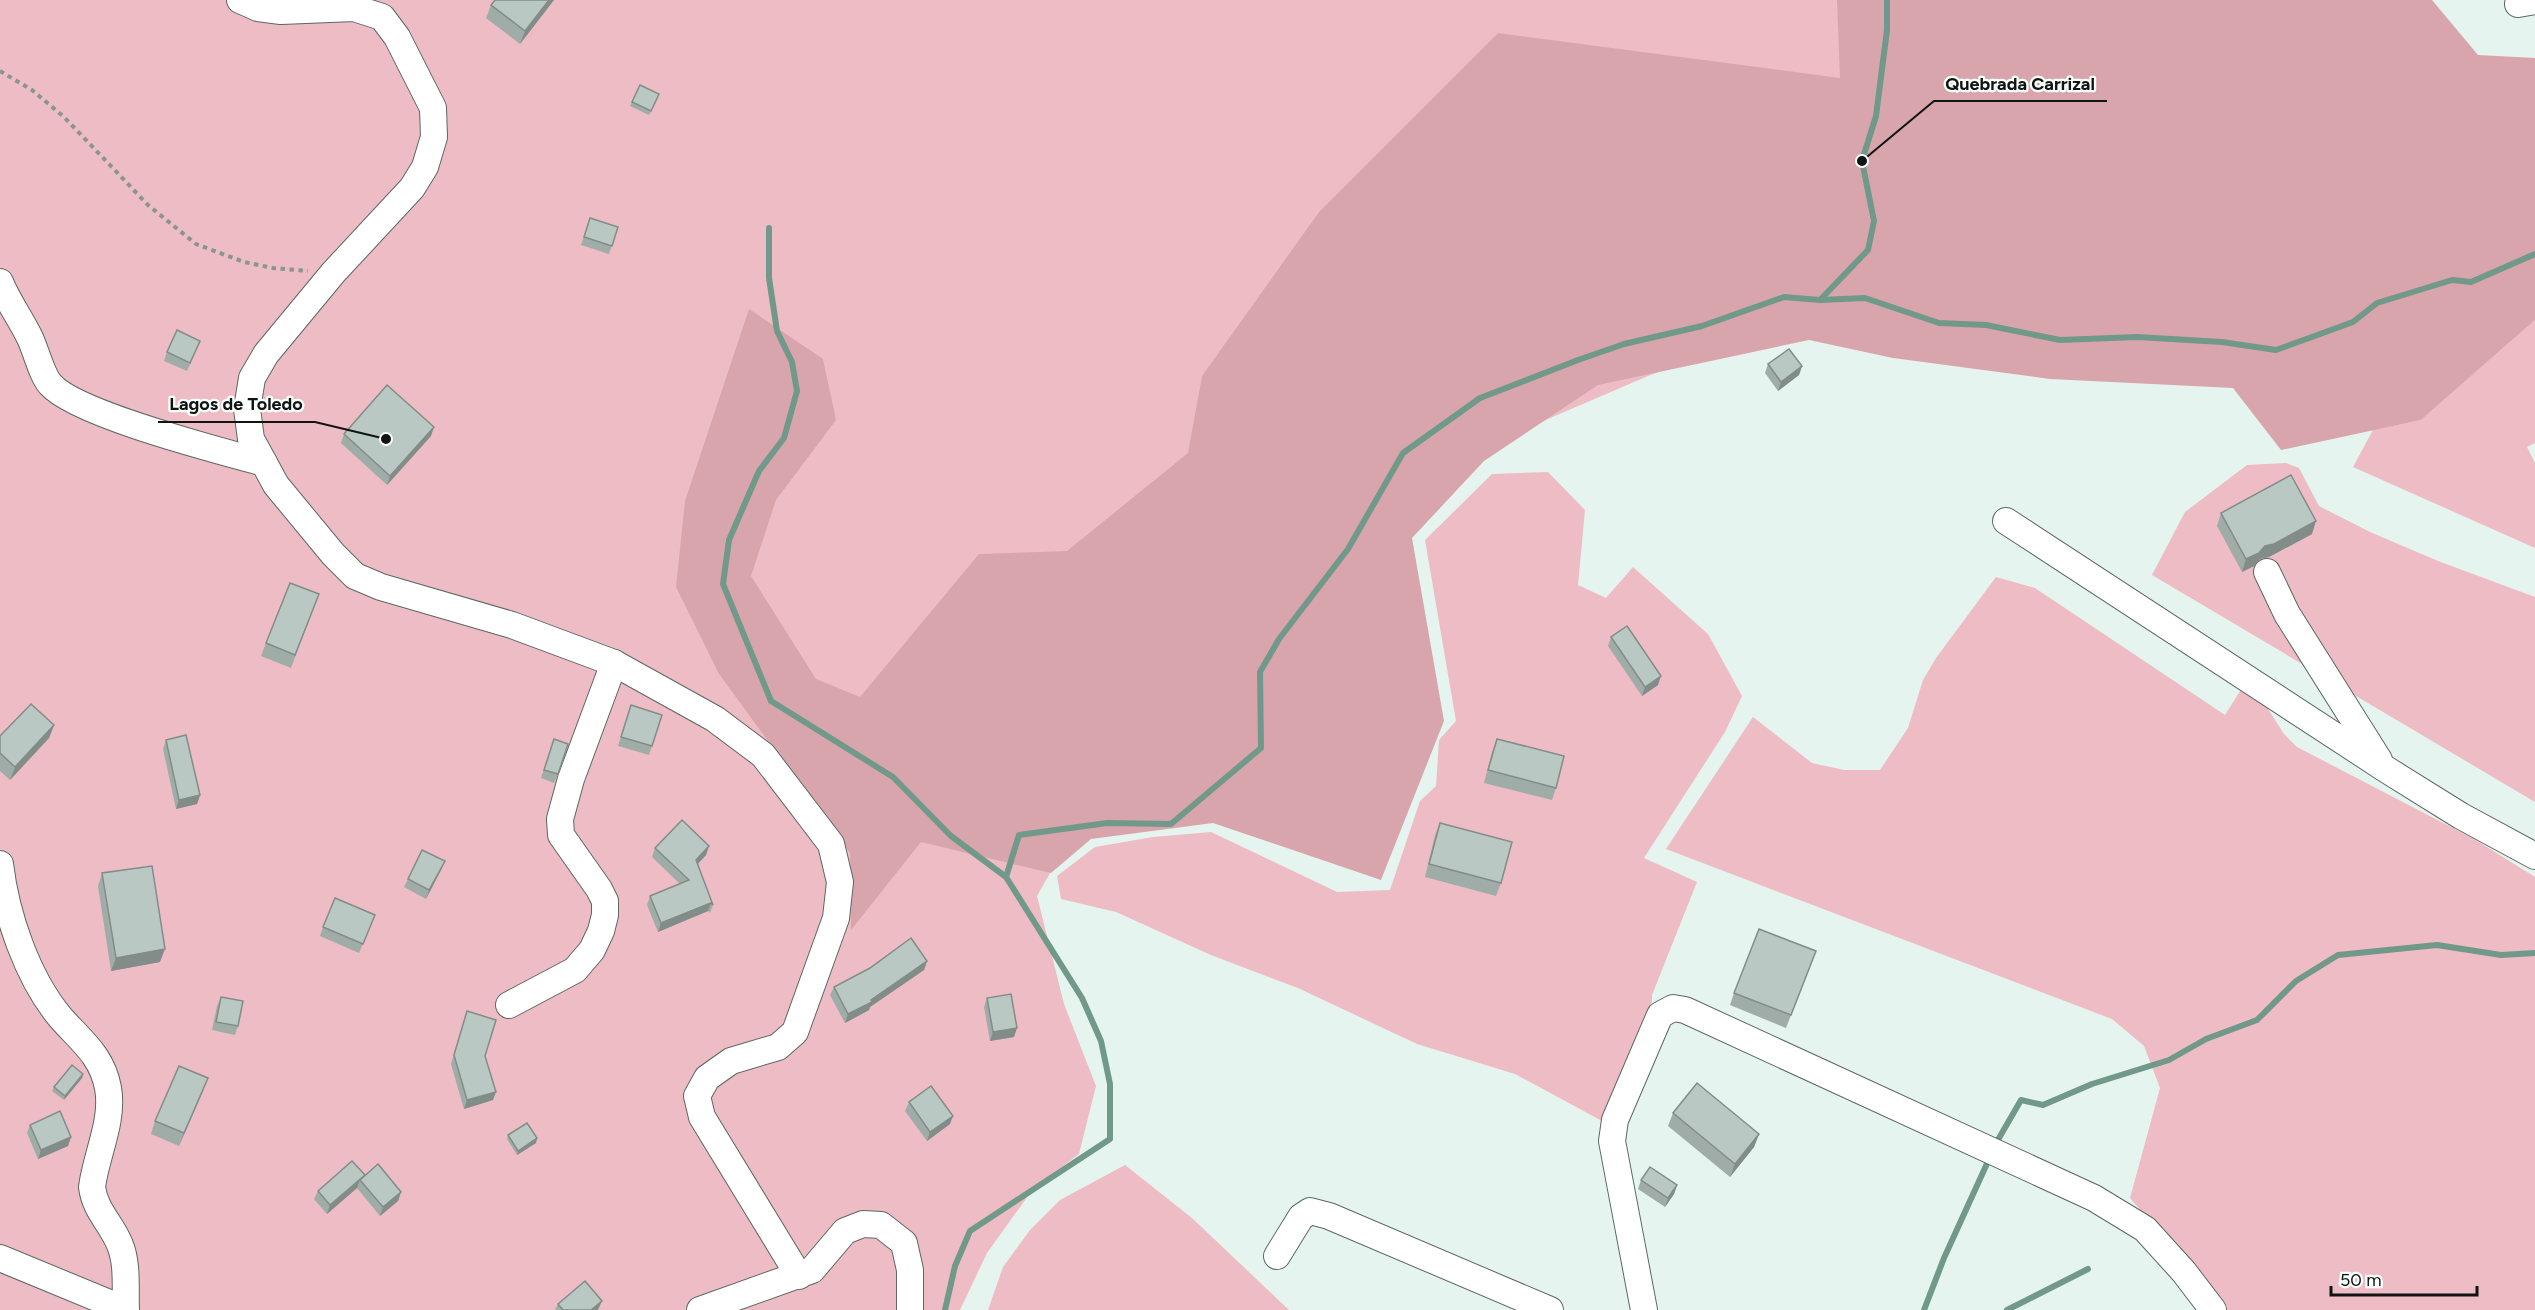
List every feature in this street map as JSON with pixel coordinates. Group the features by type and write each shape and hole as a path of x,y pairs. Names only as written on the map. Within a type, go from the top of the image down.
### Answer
{"street":[{"path":"240,0 258,8 281,11 354,8 382,17 397,37 433,108 434,137 425,167 412,189 333,273 266,354 252,378 247,409 251,439 276,485 333,554 356,576 381,587 512,625 614,663 716,719 763,755 831,844 840,882 836,918 795,1032 778,1047 731,1061 707,1078 697,1096 702,1117 799,1276"},
{"path":"0,282 29,336 48,383 57,392 82,406 99,412 205,447 264,463"},
{"path":"2006,520 2384,768 2461,816 2535,856"},
{"path":"2267,572 2288,614 2384,768"},
{"path":"509,1005 575,970 592,950 602,931 606,915 604,901 599,889 561,836 560,819 571,779 614,663"},
{"path":"0,864 9,916 34,973 60,1017 88,1046 100,1065 108,1087 110,1106 92,1187 93,1200 120,1245 124,1262 126,1310 0,1258"},
{"path":"1644,1310 1612,1141 1615,1120 1660,1015 1673,1008 1685,1010 1876,1096 2094,1198 2145,1229 2184,1272 2213,1310"},
{"path":"1277,1256 1301,1217 1310,1211 1329,1216 1550,1310"},
{"path":"700,1310 812,1270 845,1231 863,1224 881,1225 904,1243 910,1270 910,1310"}],"path":[{"path":"0,71 32,90 64,117 148,205 195,244 244,262 273,268 333,273"}],"shaded area":[{"path":"0,0 1891,0 1808,317 1648,376 1499,440 1067,843 1037,896 1064,1004 1096,1086 1079,1154 1033,1189 987,1253 960,1310 0,1310"},
{"path":"1837,0 2432,0 2478,55 2535,58 2535,320 2421,420 2281,450 2233,388 2050,379 1893,358 1809,340 1598,385 1484,461 1412,538 1444,721 1381,880 1213,823 1091,839 1051,873 921,842 851,930 850,853 719,674 676,587 685,501 749,309 823,359 836,420 776,500 751,576 816,679 860,697 979,554 1067,551 1188,453 1202,376 1319,212 1498,33 1840,78"},
{"path":"2535,320 2535,443 2527,447 2535,463 2535,548 2353,467 2373,430 2421,420"},
{"path":"2286,463 2299,468 2319,506 2370,532 2438,561 2535,597 2535,802 2152,575 2185,512 2247,465"},
{"path":"1548,472 1585,510 1578,585 1606,598 1633,567 1708,634 1742,696 1725,732 1644,858 1697,882 1652,995 1652,1002 1602,1121 1515,1074 1417,1044 1298,988 1211,955 1116,912 1061,899 1057,876 1095,847 1153,837 1211,832 1337,892 1390,890 1420,801 1436,786 1439,740 1456,721 1425,540 1492,474"},
{"path":"1996,577 2035,588 2225,715 2242,688 2264,703 2284,734 2297,747 2474,839 2535,877 2535,1310 2225,1310 2130,1198 2160,1088 2144,1046 2112,1019 1666,849 1753,717 1812,763 1844,770 1880,770 1908,728 1923,680 1936,658"},
{"path":"1125,1165 1192,1218 1289,1310 988,1310 1003,1267 1030,1230 1060,1200"}],"building":[{"path":"495,0 549,0 525,31 491,5"},
{"path":"640,85 659,94 651,111 632,102"},
{"path":"590,218 618,227 612,246 584,237"},
{"path":"177,330 200,341 190,363 167,352"},
{"path":"1789,349 1802,366 1781,382 1768,364"},
{"path":"387,385 434,427 390,476 344,434"},
{"path":"2291,475 2316,521 2274,544 2265,546 2259,553 2246,559 2221,513"},
{"path":"290,583 319,594 295,655 266,643"},
{"path":"1627,626 1661,676 1645,687 1611,637"},
{"path":"31,704 54,725 15,767 0,753 0,736"},
{"path":"631,705 662,715 652,746 621,737"},
{"path":"186,735 200,795 179,800 166,740"},
{"path":"554,739 568,744 558,774 544,770"},
{"path":"1497,739 1564,756 1556,788 1488,770"},
{"path":"682,820 709,846 696,860 713,905 711,903 661,923 650,896 689,880 655,848"},
{"path":"1440,823 1512,842 1501,883 1429,864"},
{"path":"422,850 445,861 429,890 408,879"},
{"path":"152,866 165,949 116,958 102,873"},
{"path":"335,898 375,915 363,944 323,927"},
{"path":"1759,929 1816,951 1791,1015 1734,993"},
{"path":"911,938 927,961 871,1000 872,1002 848,1014 834,987 870,968"},
{"path":"1011,994 1017,1028 993,1032 987,998"},
{"path":"221,997 243,1001 238,1026 216,1022"},
{"path":"467,1011 496,1020 485,1056 496,1092 467,1100 454,1055"},
{"path":"72,1065 83,1074 65,1096 54,1087"},
{"path":"179,1066 208,1078 184,1133 155,1121"},
{"path":"1697,1083 1759,1134 1735,1164 1673,1113"},
{"path":"931,1086 953,1116 930,1132 909,1102"},
{"path":"60,1111 71,1137 41,1150 30,1125"},
{"path":"527,1123 537,1138 518,1151 508,1135"},
{"path":"352,1161 365,1175 330,1205 318,1191"},
{"path":"378,1164 401,1192 383,1207 360,1180"},
{"path":"1650,1167 1677,1185 1668,1198 1641,1180"},
{"path":"585,1281 602,1301 591,1310 563,1310 558,1304"}],"waterway":[{"path":"1820,300 1868,250 1874,221 1862,161 1876,116 1887,30 1887,0"},
{"path":"769,228 769,278 777,331 792,362 797,391 784,438 759,471 729,540 723,584 771,701 893,777 951,836 1006,877 1082,998 1101,1041 1110,1084 1110,1139 970,1231 955,1266 945,1310"},
{"path":"1006,877 1019,835 1107,823 1171,824 1261,748 1260,672 1279,639 1348,549 1403,453 1480,398 1624,344 1702,326 1784,297 1820,300 1865,298 1939,323 1986,325 2060,340 2137,337 2222,342 2276,350 2353,322 2377,303 2452,280 2471,282 2535,254"},
{"path":"1995,1145 2021,1100 2043,1105 2092,1084 2169,1060 2206,1039 2257,1020 2296,981 2338,955 2437,945 2501,955 2535,953"},
{"path":"1924,1310 1944,1258 1990,1157"},
{"path":"2007,1310 2088,1269"}],"place":[{"name":"Quebrada Carrizal","path":"1862,161"},
{"name":"Lagos de Toledo","path":"386,439"}]}
